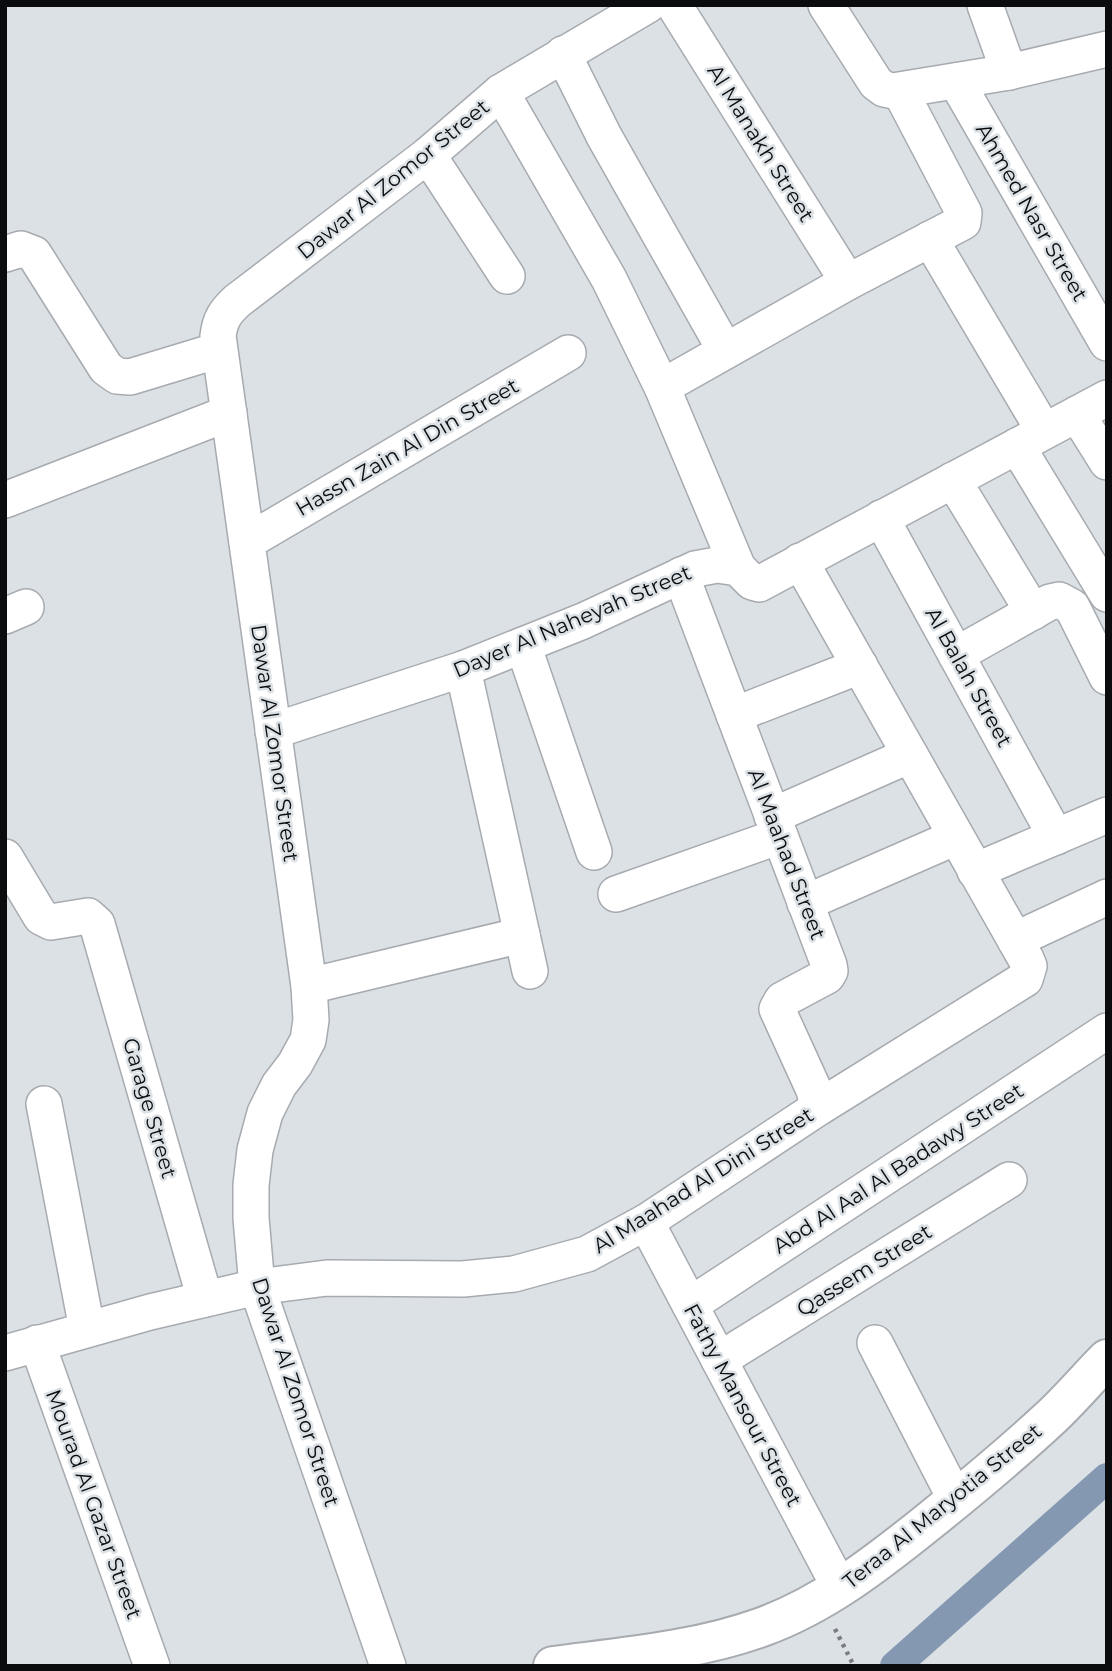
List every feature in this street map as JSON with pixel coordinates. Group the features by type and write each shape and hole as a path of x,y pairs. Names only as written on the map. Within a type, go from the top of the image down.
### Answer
{"main road":[{"name":"Teraa Al Maryotia Street","path":"553,1666 691,1646 730,1637 761,1628 840,1588 956,1500 1049,1419 1107,1359"}],"street":[{"name":"Dawar Al Zomor Street","path":"388,1666 257,1287 251,1218 255,1150 265,1113 279,1085 308,1040 311,1020 309,986 219,350 220,323 227,310 428,155 501,92 648,5"},
{"name":"Al Manakh Street","path":"674,5 848,282"},
{"path":"826,5 876,83 884,89 900,91 1009,72 1102,62"},
{"path":"985,5 1009,72"},
{"path":"563,54 604,136 725,350"},
{"name":"Ahmed Nasr Street","path":"956,81 1107,343"},
{"path":"662,387 848,282 963,222 965,216 900,91"},
{"path":"501,92 609,279 662,387 738,568"},
{"path":"428,155 507,276"},
{"path":"930,239 1107,594"},
{"path":"5,254 21,249 34,254 106,368 117,376 130,377 219,350"},
{"name":"Hassn Zain Al Din Street","path":"247,542 568,353"},
{"path":"1092,406 1107,462"},
{"name":"Dayer Al Naheyah Street","path":"273,731 463,669 583,621 681,575 709,566 738,568 756,584 1092,406"},
{"path":"5,499 229,413"},
{"path":"953,480 1033,612"},
{"name":"Al Balah Street","path":"881,518 1056,836"},
{"path":"800,561 1015,940 1107,897"},
{"name":"Al Maahad Street","path":"681,575 829,965 829,974 782,1000 777,1009 814,1090 818,1108"},
{"path":"957,655 1054,600 1069,604 1107,677"},
{"path":"523,645 594,852"},
{"path":"734,715 860,666"},
{"path":"463,669 530,971"},
{"path":"616,894 776,826 910,755"},
{"path":"975,871 1107,815"},
{"path":"805,903 956,837"},
{"name":"Garage Street","path":"5,857 45,921 57,922 84,916 92,918 99,928 205,1299"},
{"path":"309,986 522,935"},
{"name":"Al Maahad Al Dini Street","path":"21,1348 257,1287 327,1278 463,1279 514,1274 587,1254 646,1222 818,1108 1021,983 1029,966 1015,940"},
{"name":"Abd Al Aal Al Badawy Street","path":"690,1305 1107,1031"},
{"path":"44,1104 87,1329"},
{"name":"Qassem Street","path":"719,1360 1009,1180"},
{"name":"Fathy Mansour Street","path":"646,1222 840,1588"},
{"path":"875,1343 956,1500"},
{"name":"Mourad Al Gazar Street","path":"21,1348 152,1666"}],"path":[{"path":"834,1628 854,1666"}],"waterway":[{"path":"895,1666 1107,1478"}]}
